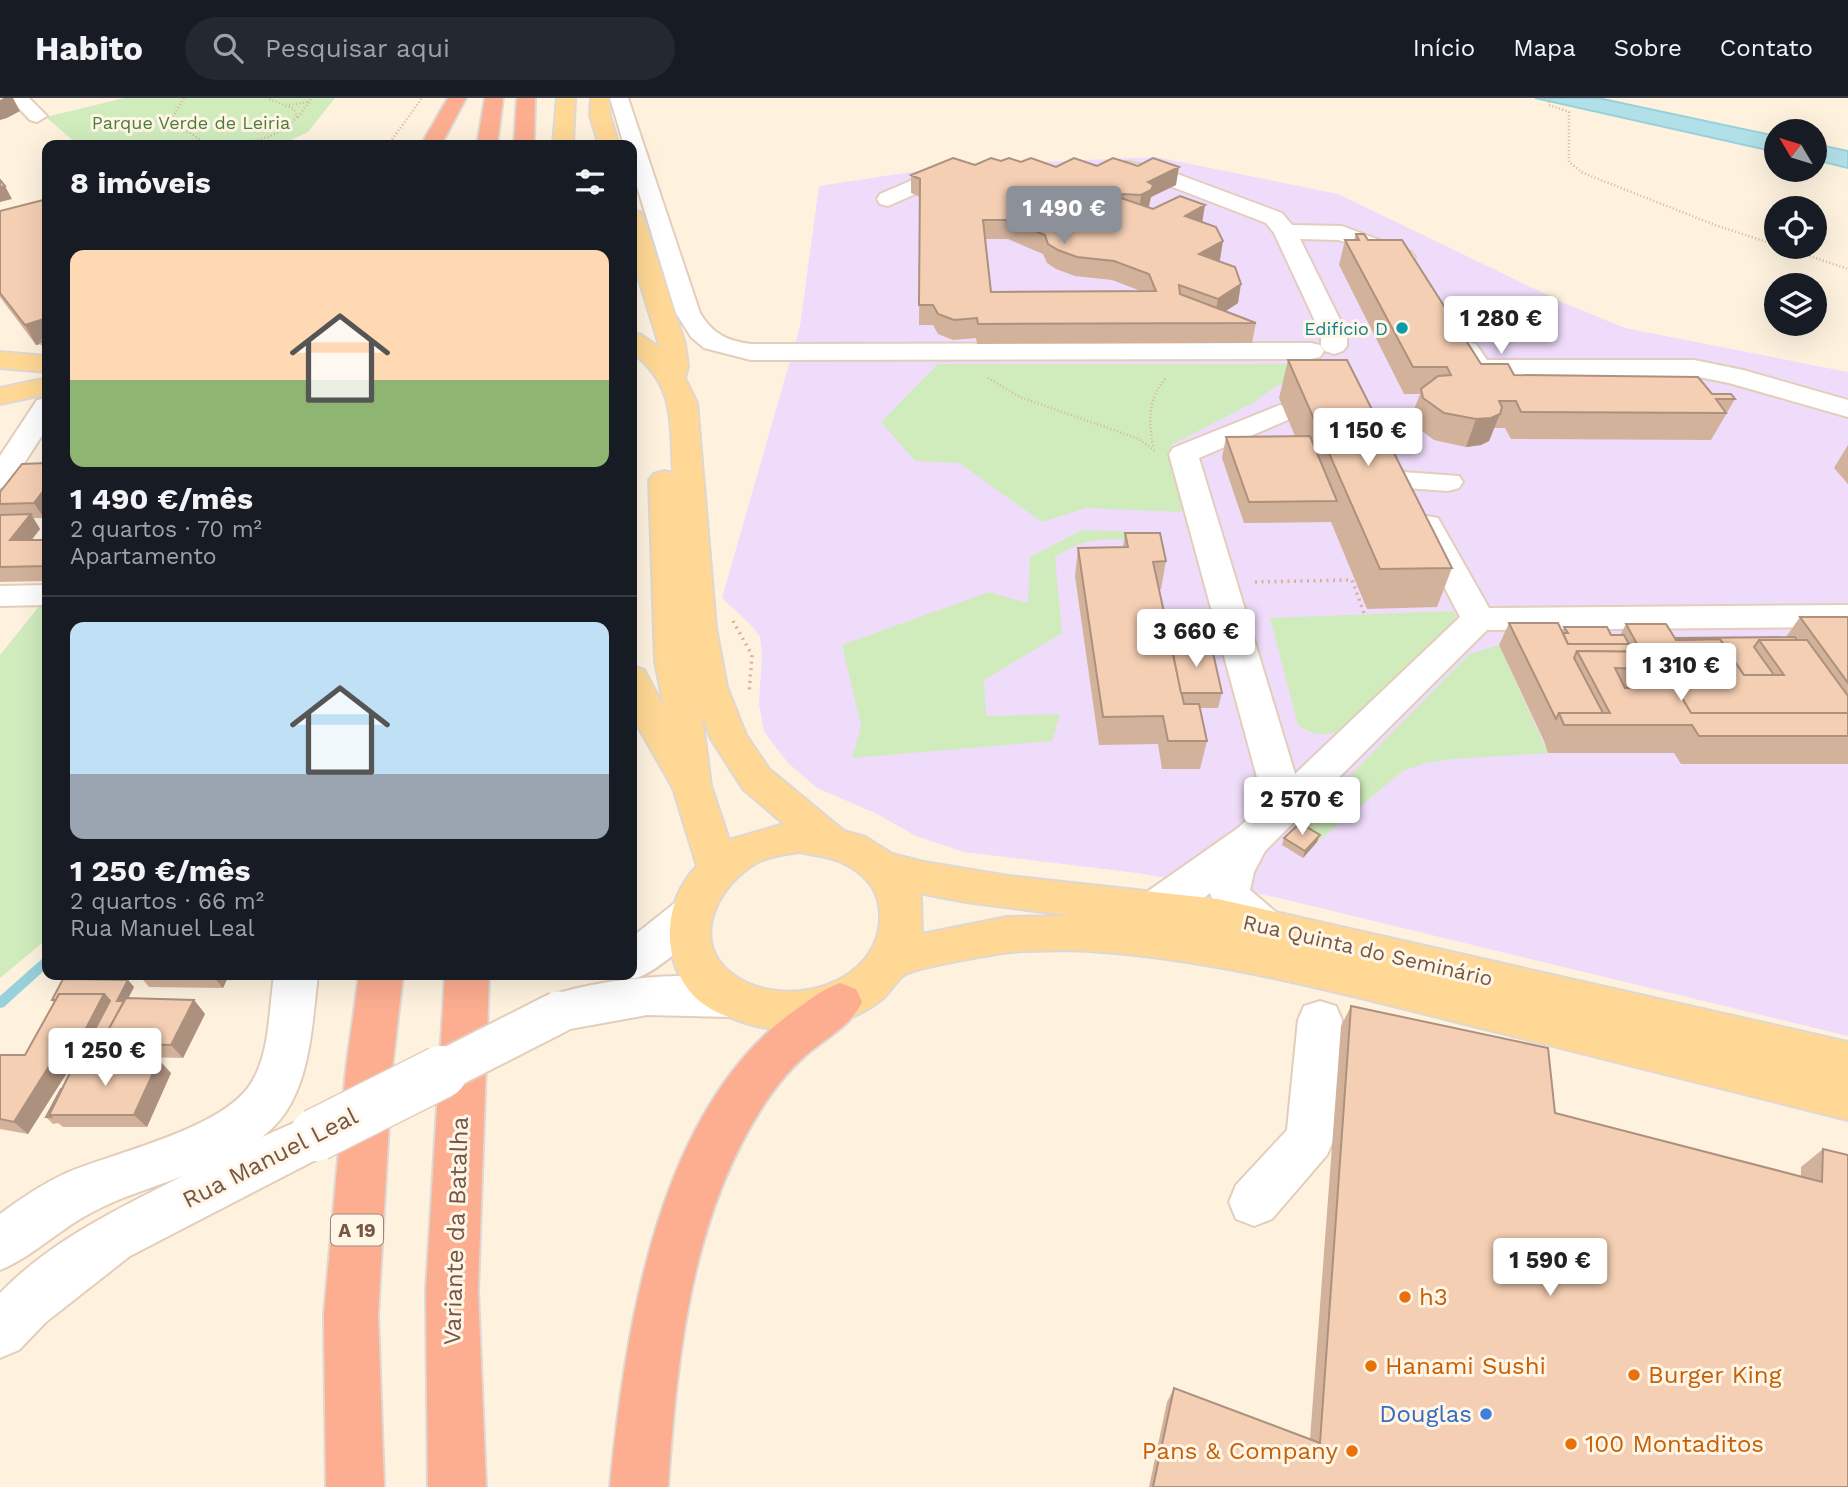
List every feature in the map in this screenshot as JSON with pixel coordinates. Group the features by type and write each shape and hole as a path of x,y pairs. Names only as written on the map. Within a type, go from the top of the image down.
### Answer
{"highway":[{"path":"434,140 457,98"},
{"path":"488,140 494,98"},
{"path":"524,140 526,98"},
{"name":"A 19","path":"355,1487 351,1315 369,1069 380,980"},
{"name":"Variante da Batalha","path":"457,1487 452,1292 467,980"},
{"path":"639,1487 650,1373 677,1245 696,1187 718,1137 741,1098 764,1067 785,1045 840,1002"}],"main road":[{"path":"563,140 566,98"},
{"path":"588,98 592,140"},
{"path":"600,98 600,116 607,140"},
{"path":"637,234 672,337 676,355 673,377"},
{"path":"637,344 673,377 683,403 699,628 709,687 729,739 756,779 828,839"},
{"path":"4,378 42,366"},
{"path":"637,374 653,395 662,425 670,639 677,690 686,726 692,786 718,869"},
{"path":"637,689 659,735 692,786"},
{"path":"799,837 828,839 868,855 883,868 897,888 904,910 902,934 893,958 871,983 840,1002 802,1012 764,1010 730,998 704,975 695,961 689,937 696,898 718,869 741,853 769,842 799,837"},
{"name":"Rua Quinta do Seminário","path":"883,868 962,887 1158,906 1262,925 1848,1063"},
{"name":"Rua Quinta do Seminário","path":"893,958 1007,934 1088,933 1182,943 1407,991 1848,1099"}],"street":[{"path":"18,98 37,116"},
{"path":"619,98 632,140"},
{"path":"637,154 688,313 699,333 710,342 727,349 1334,356 1334,334 1285,232 1274,218 1157,173 1112,169"},
{"path":"888,200 943,174 982,173"},
{"path":"1285,232 1342,233 1397,253 1408,260 1415,271"},
{"path":"1451,325 1479,369 1654,366 1694,368 1734,376 1848,409"},
{"path":"4,378 42,398"},
{"path":"0,479 33,432 42,410"},
{"path":"1280,413 1183,454 1285,807"},
{"path":"1448,482 1398,469 1478,619"},
{"path":"0,596 42,595"},
{"path":"1158,906 1182,892 1252,839 1478,619 1848,616"},
{"path":"1252,839 1231,874 1228,888 1238,906 1262,925"},
{"name":"Rua Manuel Leal","path":"637,971 691,914"},
{"name":"Rua Manuel Leal","path":"637,979 679,995 730,998"},
{"path":"0,1245 32,1220 78,1193 120,1173 235,1130 250,1119 267,1101 276,1082 284,1055 295,980"},
{"name":"Rua Manuel Leal","path":"0,1331 27,1303 68,1269 112,1238 625,980"},
{"path":"1255,1202 1310,1139 1320,1020"}],"path":[{"path":"184,98 166,128 189,132 200,140"},
{"path":"267,98 289,105 309,102"},
{"path":"254,140 281,133 312,98"},
{"path":"392,140 422,98"},
{"path":"1549,99 1549,105 1569,112 1569,162 1583,173 1715,225 1764,241"},
{"path":"289,105 297,113 297,117"},
{"path":"1818,259 1848,269"},
{"path":"984,373 990,380 1020,397 1139,439 1163,457"},
{"path":"1154,450 1147,425 1154,393 1165,377 1175,376"},
{"path":"1252,571 1256,583 1352,580 1364,613"},
{"path":"731,617 747,637 751,649 748,700"}],"shaded area":[{"path":"1156,157 1338,194 1564,303 1625,328 1848,372 1848,1036 1275,897 1137,873 964,852 916,836 875,813 817,788 788,763 764,732 759,704 762,653 760,637 722,598 800,326 819,186 950,166"}],"green space":[{"name":"Parque Verde de Leiria","path":"124,98 335,98 308,132 291,140 72,140 46,117"},
{"path":"938,364 1322,364 1341,383 1278,385 1253,403 1171,445 1171,463 1182,512 1086,508 1042,522 959,463 915,461 881,422"},
{"path":"1082,530 1139,532 1149,541 1100,540 1078,545 1055,557 1062,633 984,680 986,716 1060,714 1052,741 852,758 861,726 842,645 989,592 1028,603 1030,557"},
{"path":"41,604 42,943 0,978 0,655"},
{"path":"1453,611 1457,619 1339,732 1318,734 1298,725 1270,618"},
{"path":"1499,645 1548,753 1426,763 1403,771 1317,842 1297,830 1469,654"}],"water":[{"path":"1535,98 1598,98 1764,133 1764,149"},
{"path":"1827,147 1848,151 1848,168 1827,163"}],"building":[{"path":"953,158 975,165 991,158 1001,161 1009,158 1021,162 1031,158 1056,167 1074,158 1097,166 1113,158 1138,166 1153,158 1179,167 1148,182 1153,185 1151,190 1141,195 1123,194 1118,197 1153,209 1180,196 1205,205 1185,216 1216,227 1223,241 1199,254 1235,267 1241,284 1218,299 1179,285 1180,294 1256,323 978,324 977,318 954,320 938,314 933,305 919,305 920,179 911,175","holes":["983,220 1009,220 1045,235 1048,244 1058,250 1077,257 1114,261 1149,274 1156,291 991,292"]},
{"path":"42,200 42,320 25,325 0,293 0,211"},
{"path":"1356,234 1364,234 1368,240 1402,240 1481,364 1508,364 1514,375 1698,377 1712,394 1731,394 1735,399 1716,399 1726,413 1521,412 1516,401 1499,401 1502,407 1500,414 1491,418 1476,419 1444,413 1423,398 1421,389 1438,376 1451,375 1447,367 1413,367 1345,240 1359,240"},
{"path":"1288,360 1347,360 1452,568 1380,569"},
{"path":"1310,436 1337,501 1249,502 1226,437"},
{"path":"42,463 42,493 34,503 0,504 0,492 22,464"},
{"path":"31,514 10,540 42,540 42,566 0,567 0,515"},
{"path":"1125,533 1160,533 1166,561 1153,562 1184,704 1199,704 1207,741 1168,741 1163,716 1103,717 1078,548 1128,547"},
{"path":"1800,617 1848,617 1848,683"},
{"path":"1509,623 1558,623 1568,644 1637,644 1626,624 1666,624 1676,640 1720,639 1744,675 1784,675 1759,640 1807,640 1848,696 1848,713 1691,713 1654,652 1577,651 1574,658 1603,713 1559,713 1556,719"},
{"path":"1564,627 1607,627 1611,635 1624,635 1629,644 1568,644 1563,633 1568,633"},
{"path":"1795,637 1797,640 1759,640 1754,647 1774,675 1744,675 1720,639 1675,638"},
{"path":"1171,644 1211,644 1222,693 1181,693"},
{"path":"1577,651 1654,652 1691,713 1848,713 1848,736 1699,736 1692,725 1564,725 1559,713 1610,713","holes":["1615,668 1644,669 1655,688 1625,688"]},
{"path":"1300,823 1320,835 1305,851 1284,838"},
{"path":"62,980 128,980 117,1001 124,1001 108,1031 94,1031 110,1001 104,994 59,994 56,1000 52,1000"},
{"path":"59,994 104,994 72,1055 56,1055 14,1122 0,1119 0,1055 25,1055"},
{"path":"126,998 194,1000 171,1045 101,1043"},
{"path":"1351,1006 1548,1048 1555,1113 1822,1182 1823,1149 1848,1155 1848,1487 1153,1487 1174,1388 1320,1443"},
{"path":"159,1060 134,1115 49,1115 76,1061"},
{"path":"61,1089 49,1115 51,1117 46,1117"}],"waterway":[{"path":"0,1003 42,965"}],"place":[{"name":"Edifício D","path":"1402,328"},
{"name":"h3","path":"1405,1297"},
{"name":"Hanami Sushi","path":"1371,1366"},
{"name":"Burger King","path":"1634,1375"},
{"name":"Douglas","path":"1486,1414"},
{"name":"100 Montaditos","path":"1571,1444"},
{"name":"Pans & Company","path":"1352,1451"}]}
